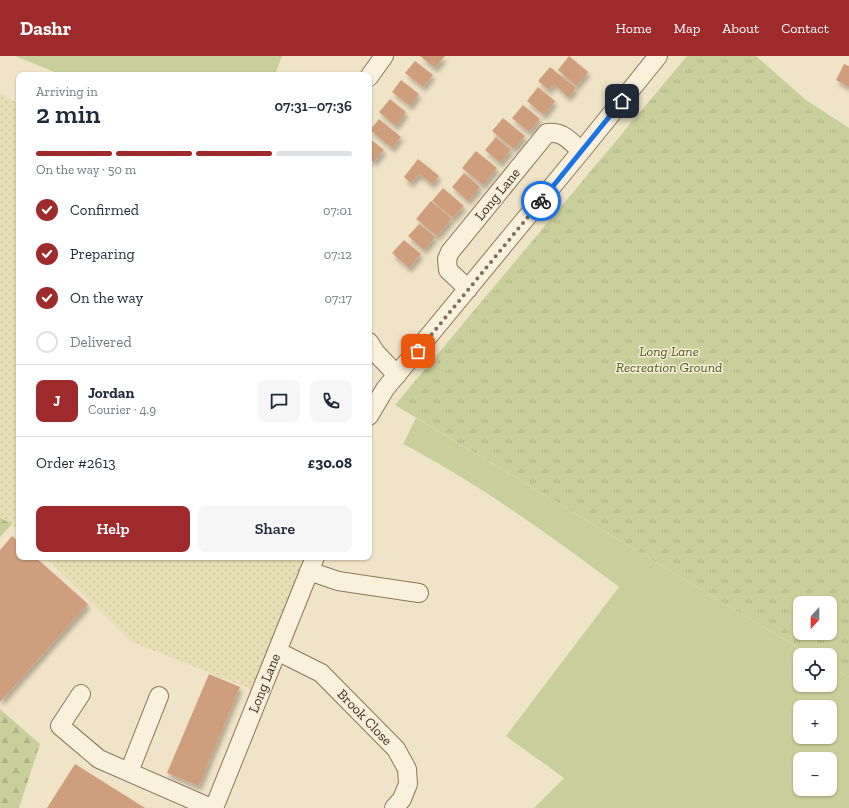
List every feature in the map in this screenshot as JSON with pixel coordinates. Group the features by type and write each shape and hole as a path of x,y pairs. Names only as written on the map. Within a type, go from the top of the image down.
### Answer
{"street":[{"path":"372,72 384,56"},
{"path":"372,411 385,389 581,152 658,56"},
{"name":"Long Lane","path":"468,289 448,270 447,259 450,252 547,133 555,132 565,136 581,152"},
{"path":"372,347 397,375"},
{"path":"312,564 338,581 419,594"},
{"name":"Long Lane","path":"212,808 312,564"},
{"name":"Brook Close","path":"277,651 321,673 396,749 407,770 408,784 402,799 394,808"},
{"path":"81,694 60,726 99,759 212,808"},
{"path":"129,772 159,696"}],"shaded area":[{"path":"0,93 16,102 16,528 12,524 0,518"},
{"path":"48,560 306,560 253,690 132,642"}],"green space":[{"path":"15,56 282,56 276,72 55,72"},
{"name":"Long Lane Recreation Ground","path":"687,56 756,56 806,100 849,128 849,677 837,671 837,648 798,648 395,405"},
{"path":"416,418 798,648 793,648 793,692 837,692 837,671 849,677 849,808 534,808 564,778 506,736 619,587 514,511 431,459 403,444"},
{"path":"0,518 12,524 0,537"},
{"path":"0,709 40,744 19,808 0,808"}],"building":[{"path":"420,56 445,56 435,68"},
{"path":"569,56 588,72 576,86 558,70"},
{"path":"415,61 433,75 423,87 405,73"},
{"path":"844,64 849,66 849,87 836,80"},
{"path":"550,67 576,88 568,97 554,84 549,90 538,81"},
{"path":"401,80 419,94 410,106 392,92"},
{"path":"538,87 555,101 544,115 527,101"},
{"path":"390,99 406,112 396,126 379,112"},
{"path":"523,105 540,119 529,132 512,118"},
{"path":"503,118 525,136 514,149 492,131"},
{"path":"379,119 401,137 392,148 372,132 372,128"},
{"path":"496,137 511,150 500,163 485,150"},
{"path":"372,140 384,150 374,162 372,160"},
{"path":"476,151 497,168 483,185 462,168"},
{"path":"418,159 439,176 432,184 419,174 411,183 404,177"},
{"path":"464,173 480,187 468,201 452,187"},
{"path":"443,188 464,206 453,218 432,201"},
{"path":"431,201 452,219 437,236 416,219"},
{"path":"419,224 435,237 424,250 408,236"},
{"path":"404,240 421,254 409,268 392,253"},
{"path":"12,536 16,539 16,560 38,560 88,604 0,702 0,550"},
{"path":"209,674 240,687 199,786 167,773"},
{"path":"75,764 145,808 47,808"}],"way so far":[{"path":"418,351 541,201"}],"route":[{"path":"541,201 622,101"}]}
